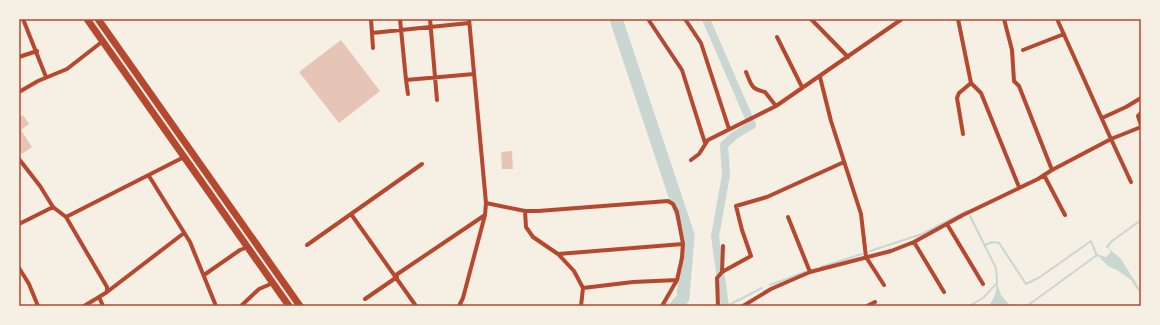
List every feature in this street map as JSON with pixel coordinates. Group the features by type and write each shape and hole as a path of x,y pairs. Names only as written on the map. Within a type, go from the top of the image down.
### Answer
{"highway":[{"path":"87,19 290,306"},
{"path":"98,19 300,306"},
{"path":"229,220 236,215"}],"street":[{"path":"23,19 37,51 46,77"},
{"path":"370,19 373,48"},
{"path":"400,19 408,94"},
{"path":"430,19 437,100"},
{"path":"648,19 682,70 706,143"},
{"path":"685,19 701,43 729,129"},
{"path":"811,19 848,58"},
{"path":"691,160 699,154 706,143 729,129 776,106 802,87 848,58 902,19"},
{"path":"958,19 971,83 980,93 1019,187"},
{"path":"1004,19 1012,50 1014,81 1019,86 1052,170"},
{"path":"1057,19 1131,182"},
{"path":"372,33 469,21 486,203 485,216 460,306"},
{"path":"1023,50 1064,34"},
{"path":"777,37 802,87"},
{"path":"19,92 46,77 67,69 102,41"},
{"path":"19,57 37,51"},
{"path":"746,72 753,88 758,91 766,92 776,106"},
{"path":"406,80 474,74"},
{"path":"820,77 831,122 861,214 866,257 884,285"},
{"path":"963,134 957,98 959,93 971,83"},
{"path":"1102,118 1141,98"},
{"path":"743,306 771,289 810,272 891,251 914,242 1111,139 1141,126 1138,116 1141,113"},
{"path":"66,217 184,157"},
{"path":"19,159 40,186 53,207 66,217 107,287 107,292"},
{"path":"718,306 717,278 722,272 751,256 736,206 767,197 844,162"},
{"path":"307,245 422,164"},
{"path":"1044,175 1065,215"},
{"path":"149,176 184,233 204,275 216,306"},
{"path":"486,203 525,211 668,201 673,204 677,212 683,244 682,258 677,280 662,306"},
{"path":"19,224 53,207"},
{"path":"525,211 526,227 534,237 558,254 574,271 583,288 582,306"},
{"path":"351,214 416,306"},
{"path":"366,299 396,276 485,216"},
{"path":"788,217 810,272"},
{"path":"947,224 983,284"},
{"path":"84,306 107,292 184,233"},
{"path":"914,242 944,292"},
{"path":"558,254 683,244"},
{"path":"722,272 723,246"},
{"path":"204,275 240,250 248,247"},
{"path":"19,268 29,284 38,306"},
{"path":"583,288 633,282 677,280"},
{"path":"241,306 259,289 273,283"},
{"path":"99,297 103,306"},
{"path":"867,306 875,302"}],"shaded area":[{"path":"1107,247 1121,259 1141,291 1141,295 1131,280 1117,270 1108,266 1096,254 1106,257 1111,252"},
{"path":"997,283 1001,295 1010,306 989,306 995,295"}],"building":[{"path":"341,40 380,91 339,123 299,72"},
{"path":"23,115 29,124 21,130 32,147 22,154 19,149 19,117"},
{"path":"512,151 513,169 502,169 501,152"}],"waterway":[{"path":"616,19 688,235 683,298 676,306"},
{"path":"706,19 752,125 735,135 724,145 726,175 715,236 725,306"},
{"path":"870,251 922,234 967,211"},
{"path":"969,306 983,298 997,283 996,268 970,216"},
{"path":"1107,247 1112,241 1141,220"},
{"path":"985,245 992,242 999,243 1026,284 1040,277 1091,241 1097,256"},
{"path":"821,267 862,254"},
{"path":"1027,306 1097,255"},
{"path":"770,285 805,272"},
{"path":"727,306 762,288"}]}
